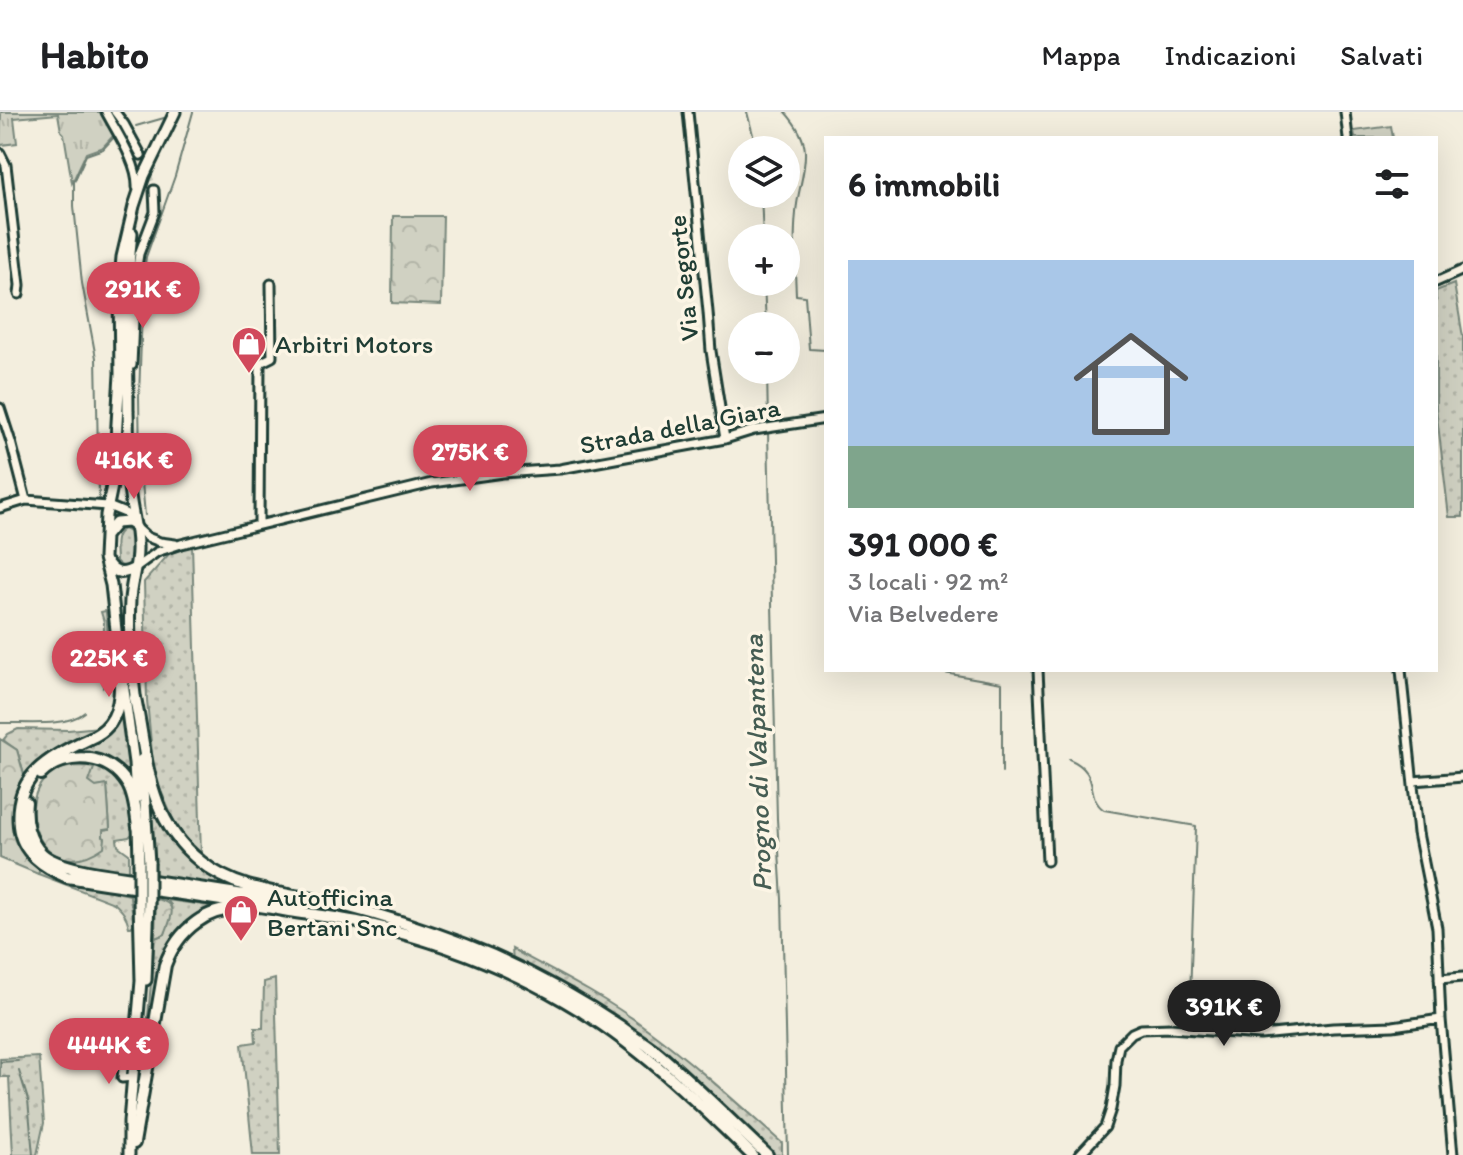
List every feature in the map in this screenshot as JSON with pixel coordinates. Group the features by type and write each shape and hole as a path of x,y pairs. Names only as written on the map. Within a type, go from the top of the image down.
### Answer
{"highway":[{"path":"118,650 118,704 108,727 49,759 31,776 21,796 19,829 25,846 46,868 67,877 367,924 466,955 528,981 567,1002 642,1054 686,1091 752,1155"},
{"path":"135,698 150,782 160,810 177,838 200,862 235,882 270,893 336,904 383,917 465,944 532,973 595,1010 659,1054 767,1155"},
{"path":"138,827 130,787 119,772 93,759 71,758 48,768 32,785 27,800 27,828 35,846 43,855 62,864 383,917"},
{"path":"132,1151 165,965 171,949 192,924 206,916 240,909 367,924"}],"main road":[{"path":"144,863 111,585 104,558 120,374 119,292 122,257 144,176 175,112"},
{"path":"132,1151 129,1122 141,981 146,803 128,626 138,551 129,486 126,316 130,248 138,206 152,169 182,112"},
{"path":"105,536 116,523 128,522 136,527"},
{"path":"104,558 117,573 135,568"},
{"path":"132,1151 148,949 144,900"}],"street":[{"path":"106,112 137,175 137,187 126,221 127,233"},
{"path":"115,112 141,155"},
{"name":"Via Segorte","path":"688,112 711,351 725,439"},
{"path":"1345,112 1348,136"},
{"path":"0,153 6,165 19,294"},
{"path":"128,411 136,274 139,254 155,212 154,190"},
{"path":"1438,281 1463,270"},
{"path":"259,524 260,363 272,357 271,284"},
{"path":"0,408 26,500"},
{"name":"Strada della Giara","path":"135,568 157,552 181,544 432,483 560,469 725,439 754,430 824,419"},
{"path":"0,508 26,500 108,506 125,513 136,527 154,540 181,544"},
{"path":"1038,672 1047,861"},
{"path":"1401,672 1418,833 1437,928 1441,1019 1453,1155"},
{"path":"1413,781 1463,777"},
{"path":"1439,979 1463,977"},
{"path":"1079,1155 1105,1127 1115,1086 1119,1046 1141,1029 1171,1028 1260,1035 1393,1026 1441,1019"},
{"path":"124,1061 122,1078 133,1077"}],"green space":[{"path":"1,112 102,112 114,135 103,147 86,153 72,183 58,114 14,118 17,143 0,145"},
{"path":"1391,126 1393,136 1355,136 1354,131"},
{"path":"393,216 443,216 441,305 392,303"},
{"path":"1454,284 1463,337 1463,517 1449,517 1438,424 1438,290"},
{"path":"124,529 130,532 132,548 129,565 123,566 116,561 115,547 116,538"},
{"path":"192,544 201,856 176,826 154,775 147,700 144,582 169,554"},
{"path":"105,611 114,676 103,687 104,622 101,612"},
{"path":"123,708 132,780 106,759 73,752 110,731"},
{"path":"100,727 48,753 24,775 17,750 3,740 18,729"},
{"path":"0,739 17,750 24,775 15,802 14,825 22,847 40,869 38,874 0,858"},
{"path":"82,763 117,778 128,795 133,833 117,839 118,846 129,854 129,873 68,862 53,854 68,859 102,838 102,829 110,829 107,786 95,787 88,781 82,766 55,771 68,765"},
{"path":"82,766 94,768 89,782 96,787 107,785 110,829 103,830 104,847 81,858 62,857 47,849 38,834 33,816 35,798 43,782 58,770"},
{"path":"151,798 167,830 188,856 214,875 247,892 156,876"},
{"path":"40,869 64,881 130,895 134,924 129,927 124,914 114,903 38,874"},
{"path":"156,899 168,904 172,912 165,934 155,938"},
{"path":"167,900 226,908 219,909 170,947 144,1060 155,938 165,934 171,905"},
{"path":"512,949 600,998 667,1044 782,1143 782,1155 768,1155 652,1045 513,962"},
{"path":"275,979 280,1155 253,1155 242,1044 256,1042 255,1028 263,1028 264,982"},
{"path":"39,1057 44,1123 37,1155 13,1155 9,1077 0,1077 0,1059"}],"waterway":[{"path":"145,515 139,397 143,281 146,257 175,176 193,112"},
{"name":"Progno di Valpantena","path":"747,112 753,136"},
{"path":"785,112 798,130 805,151 795,223 796,295 805,296 809,349 824,350"},
{"path":"136,126 164,118"},
{"path":"99,500 96,358 82,283 74,182 86,155 103,149 116,135"},
{"name":"Progno di Valpantena","path":"762,208 762,224"},
{"name":"Progno di Valpantena","path":"765,296 765,312"},
{"name":"Progno di Valpantena","path":"767,384 768,425"},
{"name":"Progno di Valpantena","path":"768,431 788,1155"},
{"path":"939,672 1002,683 1002,772"},
{"path":"0,723 56,722 85,712"},
{"path":"1069,759 1086,771 1095,798 1104,810 1196,826 1189,1024"},
{"path":"0,1062 18,1061"},
{"path":"19,1071 28,1100 33,1155"}],"tunnel":[{"path":"141,155 154,190"}],"place":[{"name":"Arbitri Motors","path":"249,375"},
{"name":"Autofficina Bertani Snc","path":"241,943"}]}
